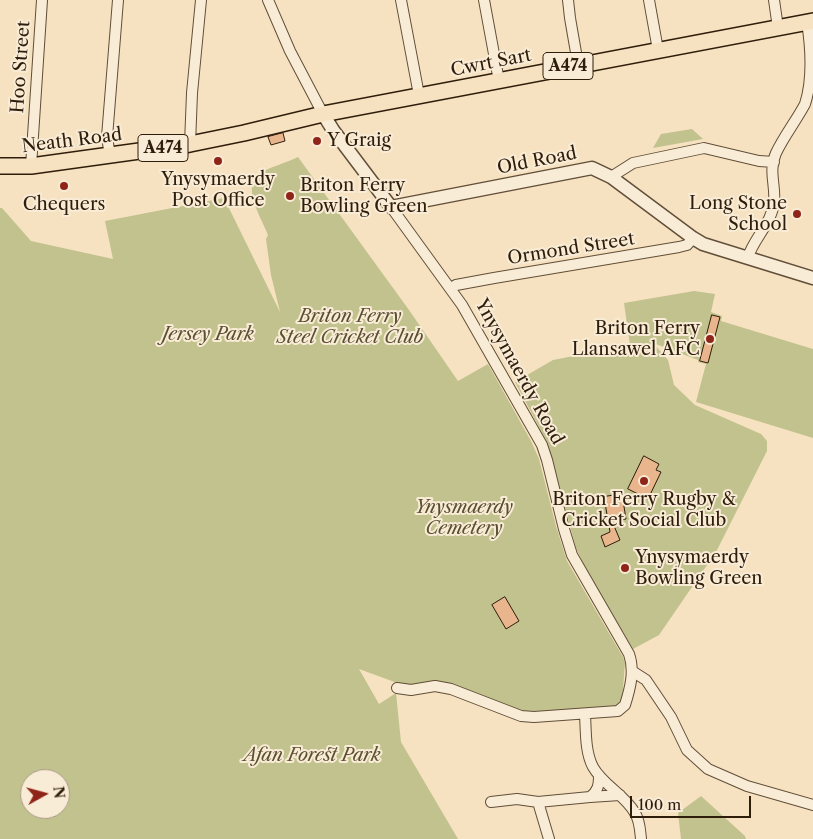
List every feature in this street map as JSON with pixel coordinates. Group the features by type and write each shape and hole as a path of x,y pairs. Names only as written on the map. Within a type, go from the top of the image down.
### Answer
{"main road":[{"name":"Cwrt Sart","path":"323,114 810,21"},
{"name":"Neath Road","path":"0,166 31,166 190,144 323,114"}],"street":[{"name":"Hoo Street","path":"31,166 42,0"},
{"path":"110,156 107,137 118,0"},
{"path":"190,144 201,0"},
{"path":"268,0 290,51 323,114"},
{"path":"401,0 419,95"},
{"path":"484,0 499,81"},
{"path":"568,0 578,64"},
{"path":"649,0 658,50"},
{"path":"774,0 778,28"},
{"path":"748,257 769,219 774,202 772,177 776,154 810,93 813,72 810,21"},
{"name":"Ynysymaerdy Road","path":"323,114 451,288 542,445 572,555 632,662 628,695 625,705 618,711 534,717 520,716 451,689 435,686 412,690 397,688"},
{"path":"611,177 633,163 704,148 759,161 774,162"},
{"name":"Old Road","path":"391,207 592,168 611,177 693,238 704,244 813,278"},
{"name":"Ormond Street","path":"451,288 456,285 494,278 679,247 687,245 693,238"},
{"path":"632,671 646,680 670,717 687,750 708,769 746,786 813,806"},
{"path":"586,714 588,753 592,766 599,776 634,811 639,822 641,839"},
{"path":"590,797 596,792 599,785 599,776"},
{"path":"491,802 517,799 538,802 620,795"},
{"path":"538,802 548,839"}],"green space":[{"path":"692,129 703,139 653,148 661,134"},
{"path":"298,157 458,381 488,364 539,459 567,561 623,657 625,663 622,701 619,706 614,708 524,712 434,681 411,688 359,669 379,704 396,693 401,742 458,839 0,839 0,208 31,241 113,259 105,221 224,198 280,312 271,275 266,239 268,235 252,195 254,180 259,174"},
{"path":"694,291 715,294 711,312 722,316 721,321 813,349 813,438 696,402 706,364 653,343 668,360 674,385 695,405 761,434 767,441 767,451 716,552 659,635 633,649 587,571 576,548 548,444 515,382 553,360 630,345 624,303"},
{"path":"701,796 746,839 681,839 678,813"}],"building":[{"path":"283,133 285,141 271,145 268,137"},
{"name":"Briton Ferry Llansawel AFC","path":"712,315 720,317 708,363 700,361"},
{"name":"Briton Ferry Rugby & Cricket Social Club","path":"644,456 659,464 656,470 661,472 648,499 628,489"},
{"path":"622,494 626,519 612,521 620,540 605,547 601,536 610,532 604,497"},
{"path":"505,597 519,621 506,629 492,605"}],"place":[{"name":"Y Graig","path":"317,141"},
{"name":"Ynysymaerdy Post Office","path":"218,161"},
{"name":"Chequers","path":"64,186"},
{"name":"Briton Ferry Bowling Green","path":"290,196"},
{"name":"Long Stone School","path":"797,214"},
{"name":"Briton Ferry Llansawel AFC","path":"710,339"},
{"name":"Briton Ferry Rugby & Cricket Social Club","path":"644,481"},
{"name":"Ynysymaerdy Bowling Green","path":"625,568"}],"park label":[{"name":"Briton Ferry Steel Cricket Club","path":"350,327"},
{"name":"Jersey Park","path":"208,335"},
{"name":"Ynysmaerdy Cemetery","path":"464,518"},
{"name":"Afan Forest Park","path":"312,756"}]}
